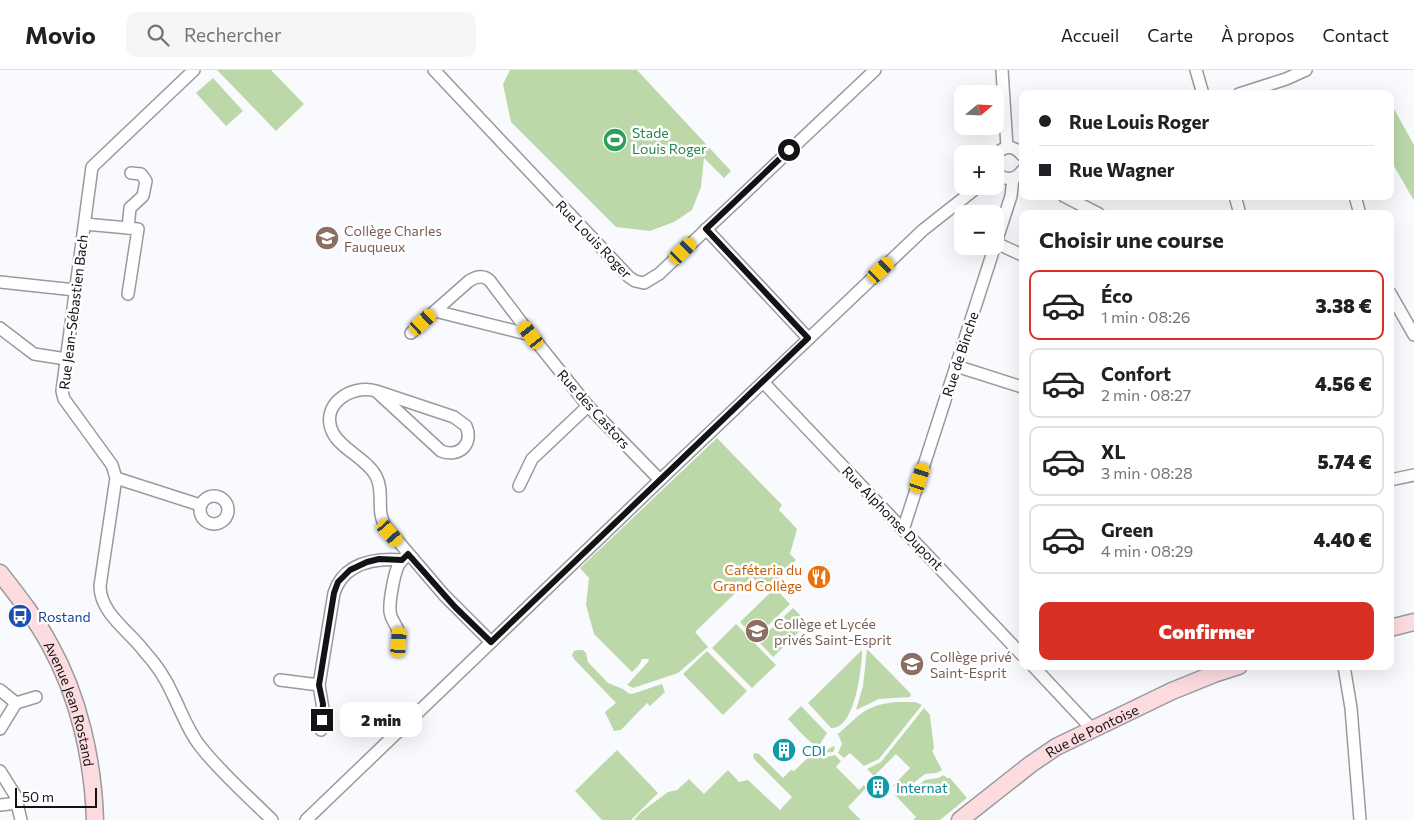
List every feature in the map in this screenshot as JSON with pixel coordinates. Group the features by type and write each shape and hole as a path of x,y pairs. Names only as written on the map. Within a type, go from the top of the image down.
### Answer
{"street":[{"name":"Rue Jean-Sébastien Bach","path":"116,478 112,465 64,399 62,386 92,167 194,70"},
{"name":"Rue Louis Roger","path":"434,70 622,270 634,281 644,283 654,278 875,70"},
{"path":"1002,70 1007,147"},
{"path":"1196,70 1202,90"},
{"path":"1267,90 1306,70"},
{"path":"1004,148 1016,149 1019,152"},
{"path":"128,228 130,208 144,196 146,180 141,174 131,173"},
{"path":"1004,178 1019,174"},
{"name":"Rue de Binche","path":"1004,220 1019,177"},
{"path":"306,820 808,338 927,226 967,195"},
{"path":"1072,200 1090,210"},
{"path":"85,224 138,229 128,294"},
{"path":"706,229 808,338"},
{"path":"1004,247 1019,254"},
{"name":"Rue de Binche","path":"903,530 992,255"},
{"name":"Rue des Castors","path":"411,333 469,281 483,276 490,281 588,406 660,480"},
{"path":"0,282 75,290"},
{"path":"1394,300 1414,335"},
{"path":"435,311 531,335"},
{"path":"0,328 34,354 66,358"},
{"path":"956,366 1019,386"},
{"name":"Rue Alphonse Dupont","path":"763,382 1019,652"},
{"path":"376,391 441,451 455,453 464,448 468,440 468,430 460,420 376,391 359,389 343,397 333,408 330,423 336,437 375,473 381,488 380,512 383,523 405,557 491,642"},
{"path":"518,486 532,459 588,406"},
{"path":"1394,479 1414,475"},
{"path":"200,505 116,478 100,586 102,601 112,616 145,651 161,673 196,740 208,755 272,820"},
{"path":"399,642 398,628 391,616 390,608 394,577 405,557"},
{"path":"321,730 323,709 319,685 334,593 338,582 350,570 367,562 405,557"},
{"name":"Avenue Jean Rostand","path":"0,565 50,644 71,692 80,722 90,771 95,820"},
{"name":"Avenue Jean Rostand","path":"0,573 19,596"},
{"path":"1394,627 1414,622"},
{"path":"1037,670 1092,729"},
{"name":"Rue de Pontoise","path":"960,820 1034,761 1092,729 1172,691 1226,670"},
{"path":"1345,670 1352,715 1360,820"},
{"path":"280,680 319,685"},
{"path":"0,690 16,703"},
{"path":"0,729 16,703 36,697"},
{"path":"0,771 12,788 18,803 21,820"},
{"path":"0,805 18,803"}],"green space":[{"path":"217,70 271,70 304,104 276,131"},
{"name":"Stade Louis Roger","path":"510,70 637,70 731,171 724,178 704,158 701,187 692,210 674,222 650,231 616,227 511,122 503,84"},
{"path":"213,78 243,111 226,126 196,93"},
{"path":"1394,109 1414,145 1413,199 1394,166"},
{"path":"717,438 782,505 779,510 797,529 790,554 796,560 766,592 752,577 695,632 708,647 678,673 633,688 627,685 649,659 642,659 632,672 594,634 586,605 589,578 580,568"},
{"path":"775,588 790,604 755,638 740,622"},
{"path":"793,608 808,623 773,657 758,641"},
{"path":"736,624 776,665 752,688 712,648"},
{"path":"867,649 911,694 910,697 879,699 856,710 863,686"},
{"path":"583,650 586,653 588,662 608,683 628,693 632,694 662,684 665,692 650,706 647,703 621,730 614,731 605,712 616,703 574,659 572,655 574,651"},
{"path":"862,650 859,683 851,709 846,719 839,726 831,728 808,703"},
{"path":"707,651 747,691 723,715 683,674"},
{"path":"896,702 915,702 922,705 879,759 864,766 850,753 844,758 838,753 842,744 838,734 852,721 870,708"},
{"path":"801,706 827,733 820,744 820,748 826,751 833,746 835,748 833,752 827,752 821,750 815,746 788,719"},
{"path":"924,708 930,715 934,749 932,751 942,770 937,773 925,774 903,790 903,788 893,786 910,768 896,754 874,776 867,769 881,762"},
{"path":"617,750 658,793 631,820 602,820 575,791"},
{"path":"815,751 826,757 835,755 841,761 836,767 859,790 864,785 866,788 848,807 861,820 634,820 641,812 668,792 677,790 689,779 704,794 728,770 739,782 748,780 780,810 792,797 754,759 753,755 755,753 759,754 783,778 791,770 794,771"},
{"path":"944,775 950,778 967,798 940,820 913,820 916,817 894,794 905,796 925,780"}],"place":[{"name":"Stade Louis Roger","path":"615,140"},
{"name":"Collège Charles Fauqueux","path":"327,238"},
{"name":"Caféteria du Grand Collège","path":"819,577"},
{"name":"Rostand","path":"20,616"},
{"name":"Collège et Lycée privés Saint-Esprit","path":"757,631"},
{"name":"Collège privé Saint-Esprit","path":"912,664"},
{"name":"CDI","path":"784,750"},
{"name":"Internat","path":"878,787"}],"route":[{"path":"322,720 323,704 319,685 334,593 338,582 346,574 355,567 367,562 386,558 402,560 408,554 455,607 491,642 808,338 706,229 789,150"}]}
